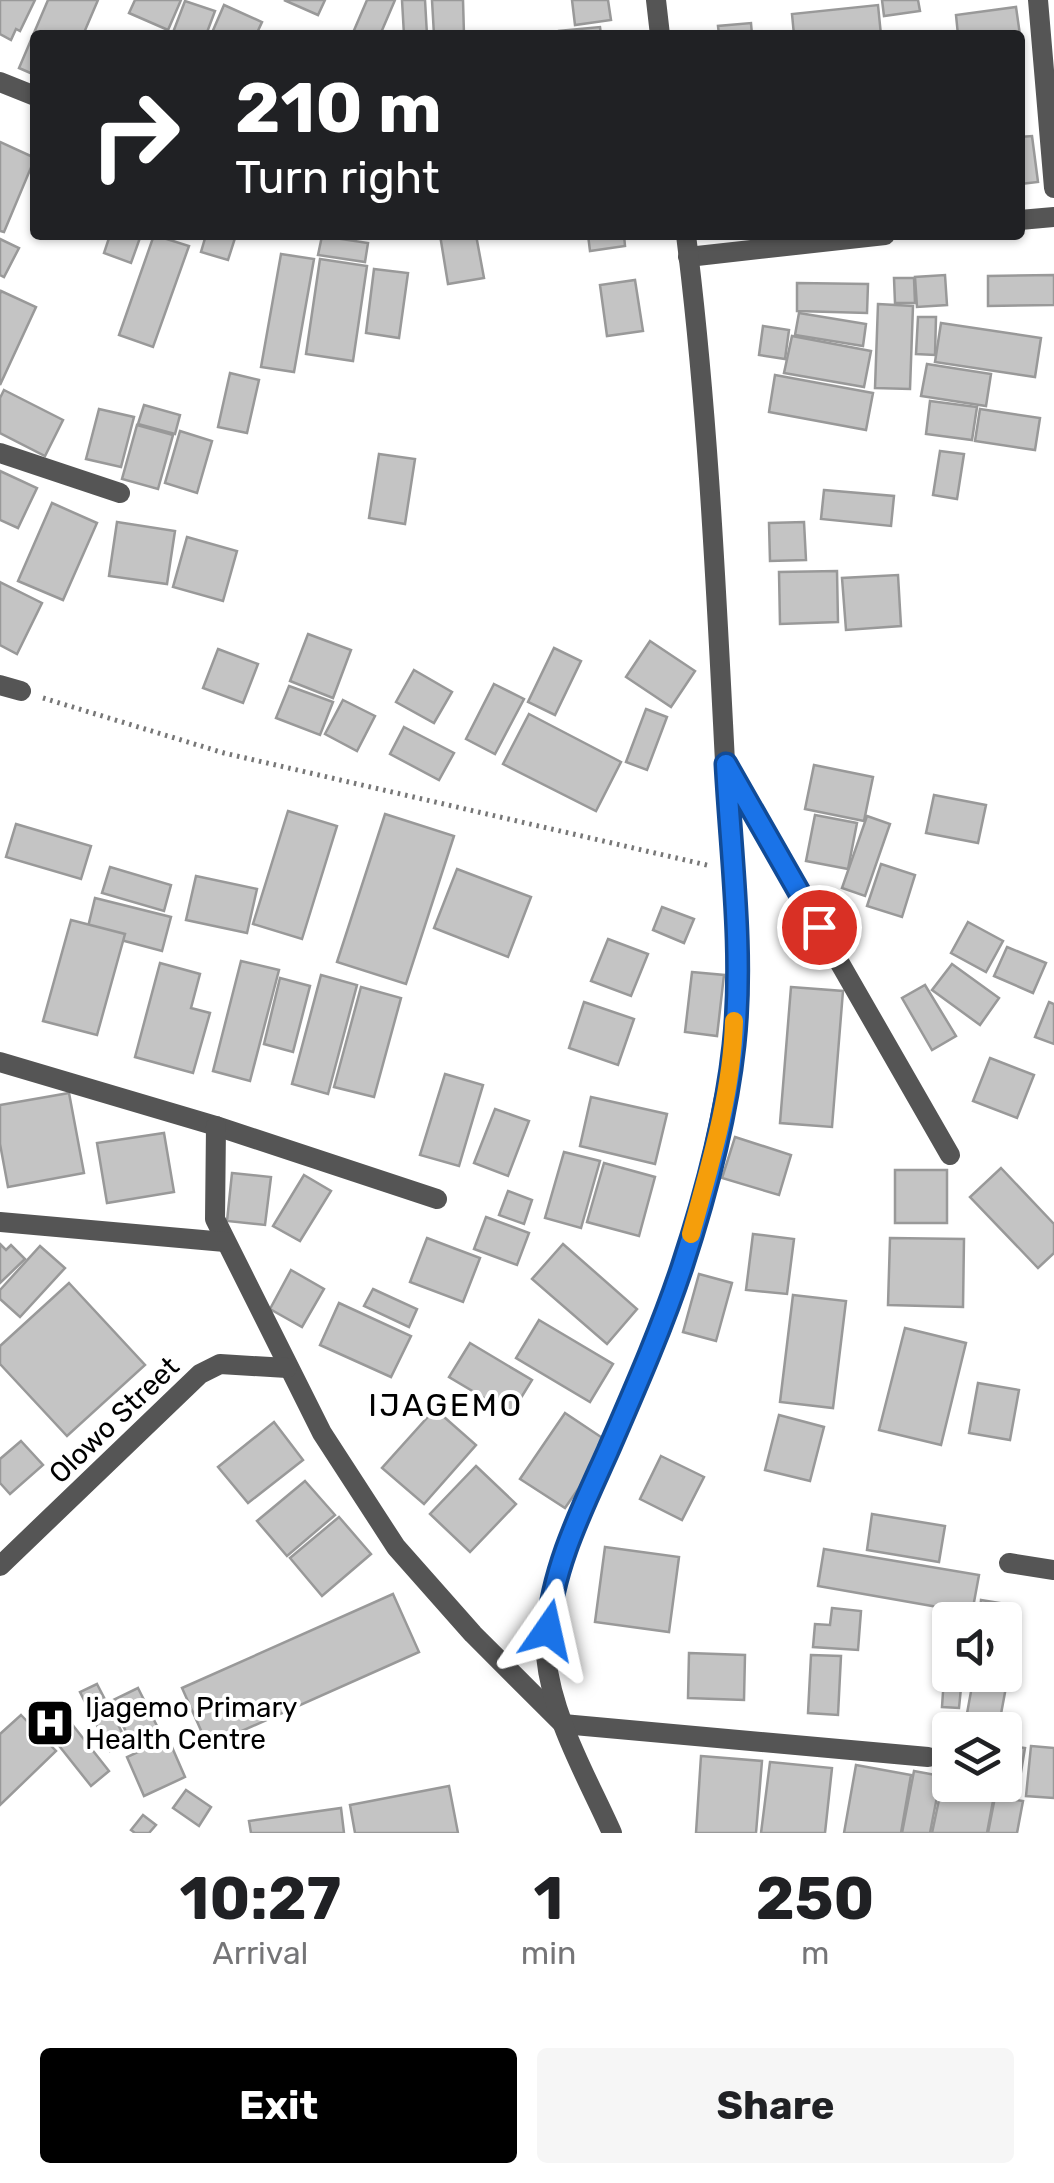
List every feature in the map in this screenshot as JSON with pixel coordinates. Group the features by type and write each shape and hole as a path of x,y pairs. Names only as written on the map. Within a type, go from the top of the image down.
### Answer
{"street":[{"path":"656,0 659,30"},
{"path":"1038,0 1054,188"},
{"path":"0,82 30,94"},
{"path":"1025,219 1054,216"},
{"path":"612,1833 563,1724 546,1656 550,1605 580,1514 682,1267 715,1144 734,1045 733,871 719,616 687,246 795,240"},
{"path":"0,453 120,493"},
{"path":"0,684 22,691"},
{"path":"726,764 950,1155"},
{"path":"0,1062 216,1126 437,1199"},
{"path":"216,1126 215,1220 322,1433 396,1546 473,1634 563,1724 928,1757"},
{"path":"0,1222 225,1242"},
{"name":"Olowo Street","path":"0,1566 200,1374 220,1364 287,1368"},
{"path":"1009,1562 1054,1570"}],"path":[{"path":"22,691 224,753 733,871"}],"building":[{"path":"0,0 35,0 20,31 16,29 11,40 0,34"},
{"path":"48,0 98,0 85,30 35,30"},
{"path":"135,0 181,0 168,30 129,13"},
{"path":"284,0 325,0 318,15"},
{"path":"367,0 395,0 382,30 354,30"},
{"path":"402,0 425,0 427,30 404,30"},
{"path":"432,0 463,0 464,30 434,30"},
{"path":"572,0 608,0 611,20 575,25"},
{"path":"882,0 918,0 920,11 884,16"},
{"path":"185,1 215,11 208,30 174,30"},
{"path":"224,5 262,22 258,30 213,30"},
{"path":"878,5 880,30 794,30 792,14"},
{"path":"1016,7 1019,30 958,30 956,15"},
{"path":"751,23 752,30 718,30 718,26"},
{"path":"30,42 30,73 19,68"},
{"path":"1032,136 1038,182 1025,183 1025,137"},
{"path":"0,142 30,156 30,170 4,232 0,231"},
{"path":"0,239 19,248 4,277 0,275"},
{"path":"108,240 139,240 131,263 104,253"},
{"path":"152,240 189,246 153,347 119,335"},
{"path":"205,240 234,240 228,260 201,252"},
{"path":"321,240 368,243 365,262 318,255"},
{"path":"441,240 477,240 484,278 448,284"},
{"path":"589,240 624,240 625,246 590,251"},
{"path":"281,254 314,259 294,372 261,367"},
{"path":"320,259 367,266 353,361 306,354"},
{"path":"374,269 408,273 399,338 366,333"},
{"path":"945,275 947,305 917,307 915,277"},
{"path":"1054,275 1054,305 988,306 988,276"},
{"path":"894,278 914,278 915,303 895,303"},
{"path":"635,280 643,331 607,336 600,285"},
{"path":"797,283 868,284 867,313 797,311"},
{"path":"1,291 36,307 0,385 0,294"},
{"path":"878,304 913,306 910,389 875,388"},
{"path":"799,313 866,324 863,346 795,335"},
{"path":"918,317 936,317 935,355 916,354"},
{"path":"941,323 1041,338 1035,377 935,362"},
{"path":"763,326 789,330 785,359 759,355"},
{"path":"792,336 871,351 864,387 784,373"},
{"path":"927,364 991,374 986,406 921,396"},
{"path":"230,373 259,380 247,433 218,427"},
{"path":"775,375 873,393 866,430 769,412"},
{"path":"4,390 63,420 45,456 0,433 0,398"},
{"path":"930,401 977,407 972,440 926,434"},
{"path":"144,405 180,415 175,434 138,424"},
{"path":"99,409 134,417 121,467 86,459"},
{"path":"980,409 1040,418 1035,450 975,441"},
{"path":"137,425 173,435 158,489 122,479"},
{"path":"180,431 212,441 197,493 165,483"},
{"path":"940,451 964,454 957,499 933,495"},
{"path":"379,454 415,459 405,524 369,518"},
{"path":"0,471 37,488 18,528 0,520"},
{"path":"824,490 894,496 891,526 821,519"},
{"path":"52,503 97,523 63,600 18,581"},
{"path":"117,522 175,531 167,584 109,576"},
{"path":"804,522 806,560 770,561 769,523"},
{"path":"187,537 237,551 223,601 173,587"},
{"path":"837,571 838,622 780,624 779,572"},
{"path":"898,575 901,626 846,630 842,578"},
{"path":"0,582 42,603 17,654 0,645"},
{"path":"308,634 351,650 333,698 290,681"},
{"path":"650,641 695,671 671,707 626,677"},
{"path":"554,648 581,661 555,715 528,702"},
{"path":"218,649 258,664 243,703 203,688"},
{"path":"414,670 452,692 434,723 396,702"},
{"path":"494,684 524,699 495,754 466,739"},
{"path":"289,686 333,702 320,735 276,718"},
{"path":"343,700 375,716 357,751 325,734"},
{"path":"646,709 667,717 647,770 626,762"},
{"path":"529,714 621,762 596,811 503,764"},
{"path":"404,727 454,753 439,780 390,754"},
{"path":"814,765 873,777 864,821 805,809"},
{"path":"934,795 986,805 978,843 926,833"},
{"path":"288,811 337,826 302,939 253,924"},
{"path":"385,814 454,836 406,984 337,962"},
{"path":"815,815 857,823 848,869 806,861"},
{"path":"867,816 890,824 865,896 842,888"},
{"path":"16,824 91,846 81,879 6,857"},
{"path":"881,864 915,875 902,917 867,906"},
{"path":"110,867 171,885 164,911 102,893"},
{"path":"457,869 531,897 508,957 434,928"},
{"path":"196,876 257,889 247,933 186,920"},
{"path":"95,898 171,917 162,951 87,931"},
{"path":"662,907 694,919 684,943 653,930"},
{"path":"71,920 125,934 97,1035 43,1021"},
{"path":"968,922 1003,941 986,972 951,953"},
{"path":"608,939 648,954 631,996 591,981"},
{"path":"1007,947 1046,963 1033,993 994,976"},
{"path":"241,961 279,970 250,1081 213,1071"},
{"path":"160,963 200,974 191,1008 210,1013 193,1073 135,1057"},
{"path":"952,964 999,998 980,1025 932,990"},
{"path":"692,972 724,975 717,1036 685,1032"},
{"path":"321,975 357,985 328,1094 292,1084"},
{"path":"280,978 310,986 293,1052 264,1044"},
{"path":"925,985 956,1036 932,1050 902,998"},
{"path":"361,987 401,998 374,1097 334,1087"},
{"path":"791,987 843,991 832,1127 780,1123"},
{"path":"584,1002 634,1019 618,1065 569,1048"},
{"path":"1049,1002 1054,1004 1054,1044 1035,1037"},
{"path":"990,1058 1034,1075 1017,1118 973,1101"},
{"path":"445,1074 483,1085 459,1166 420,1155"},
{"path":"69,1093 84,1173 8,1187 0,1144 0,1105"},
{"path":"591,1097 667,1114 655,1164 580,1146"},
{"path":"495,1109 529,1121 508,1176 474,1163"},
{"path":"164,1133 174,1192 107,1203 97,1143"},
{"path":"735,1137 791,1155 779,1195 722,1178"},
{"path":"564,1152 600,1161 581,1228 545,1218"},
{"path":"604,1163 655,1177 639,1236 587,1222"},
{"path":"1001,1168 1054,1224 1054,1253 1038,1268 970,1197"},
{"path":"895,1170 947,1170 947,1223 895,1223"},
{"path":"232,1173 271,1177 265,1225 227,1221"},
{"path":"304,1175 331,1191 300,1241 273,1226"},
{"path":"508,1191 532,1200 524,1224 499,1215"},
{"path":"486,1217 529,1233 517,1265 474,1249"},
{"path":"753,1234 794,1239 787,1294 746,1290"},
{"path":"427,1238 480,1258 463,1302 410,1282"},
{"path":"890,1238 964,1239 963,1307 888,1305"},
{"path":"0,1244 6,1250 11,1245 25,1259 0,1283"},
{"path":"563,1244 637,1309 607,1344 532,1279"},
{"path":"40,1246 65,1268 20,1317 0,1299 0,1290"},
{"path":"291,1270 324,1289 302,1327 270,1309"},
{"path":"699,1274 732,1283 716,1341 683,1332"},
{"path":"69,1283 145,1365 67,1436 0,1364 0,1346"},
{"path":"373,1289 417,1309 409,1327 364,1306"},
{"path":"793,1295 846,1301 833,1408 780,1402"},
{"path":"339,1303 411,1336 391,1377 320,1345"},
{"path":"539,1320 613,1364 590,1402 516,1358"},
{"path":"905,1328 966,1343 941,1445 879,1430"},
{"path":"470,1343 532,1380 511,1414 449,1377"},
{"path":"978,1383 1019,1390 1010,1440 969,1433"},
{"path":"435,1409 476,1445 424,1504 382,1468"},
{"path":"565,1413 610,1443 565,1508 520,1479"},
{"path":"779,1415 824,1427 810,1481 765,1470"},
{"path":"274,1422 303,1460 248,1503 218,1467"},
{"path":"21,1441 43,1465 10,1494 0,1483 0,1459"},
{"path":"661,1456 704,1477 682,1520 640,1499"},
{"path":"476,1466 516,1504 470,1552 430,1514"},
{"path":"305,1481 335,1515 287,1556 257,1521"},
{"path":"872,1514 945,1526 939,1562 867,1550"},
{"path":"339,1517 371,1554 322,1596 290,1558"},
{"path":"605,1547 679,1557 669,1632 595,1622"},
{"path":"824,1549 979,1575 974,1602 932,1602 932,1606 818,1586"},
{"path":"393,1594 419,1652 208,1746 182,1688"},
{"path":"832,1608 861,1611 858,1650 813,1647 815,1624 830,1625"},
{"path":"689,1653 745,1655 744,1700 688,1698"},
{"path":"811,1655 841,1656 838,1715 808,1713"},
{"path":"97,1684 127,1742 110,1751 80,1692"},
{"path":"138,1688 161,1734 134,1748 111,1701"},
{"path":"943,1692 961,1692 959,1708 942,1707"},
{"path":"971,1692 1005,1692 1001,1712 967,1712"},
{"path":"56,1704 109,1771 91,1786 37,1718"},
{"path":"21,1715 56,1751 0,1805 0,1734"},
{"path":"168,1738 185,1777 144,1796 127,1757"},
{"path":"1031,1746 1054,1748 1054,1798 1026,1796"},
{"path":"701,1756 762,1761 756,1833 696,1833"},
{"path":"770,1762 832,1768 825,1833 761,1833"},
{"path":"856,1765 911,1775 901,1833 844,1833"},
{"path":"914,1771 932,1774 932,1802 936,1802 930,1833 902,1833"},
{"path":"449,1786 458,1833 355,1833 350,1805"},
{"path":"186,1790 211,1807 199,1826 173,1808"},
{"path":"1023,1801 1017,1833 988,1833 994,1802"},
{"path":"939,1802 993,1802 987,1833 932,1833"},
{"path":"341,1808 344,1833 251,1833 249,1821"},
{"path":"143,1815 156,1825 149,1833 135,1833 131,1830"}],"slow traffic":[{"path":"691,1234 715,1144 734,1045 734,1021"}],"place":[{"name":"Ijagemo Primary Health Centre","path":"50,1723"}],"district":[{"name":"IJAGEMO","path":"446,1405"}],"route":[{"path":"548,1630 550,1605 580,1514 682,1267 715,1144 734,1045 736,963 726,764 819,927"}]}
